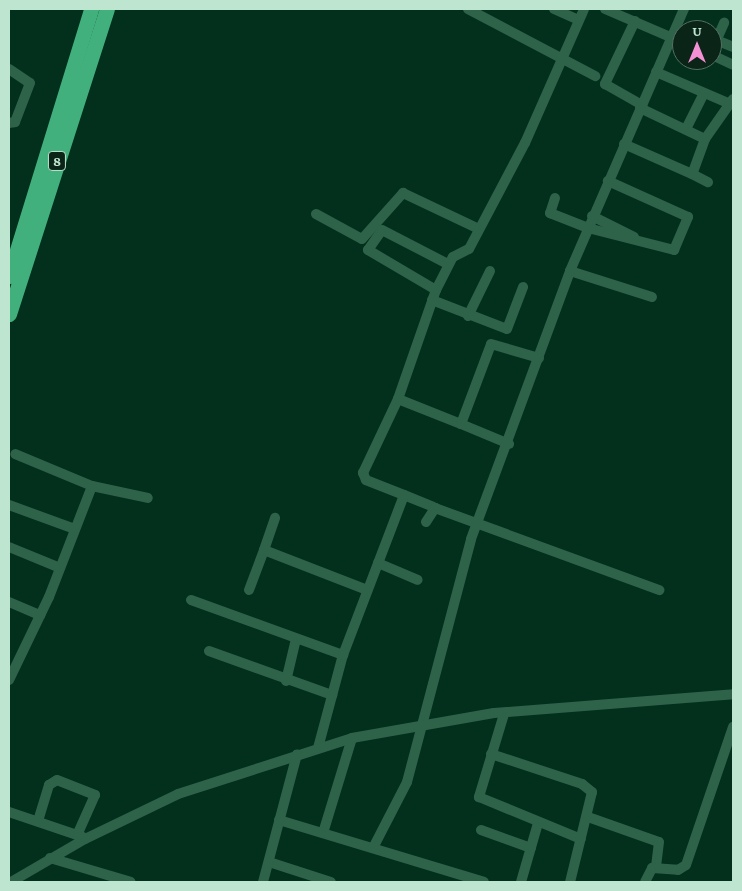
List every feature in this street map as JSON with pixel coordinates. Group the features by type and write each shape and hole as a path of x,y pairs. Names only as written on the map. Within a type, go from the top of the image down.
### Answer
{"highway":[{"name":"8","path":"9,276 92,9"},
{"name":"8","path":"9,314 107,9"}],"street":[{"path":"468,9 561,60 595,76"},
{"path":"554,9 578,20"},
{"path":"584,9 525,143 469,248 448,264 434,295 398,399 363,473 366,480 433,507 660,590"},
{"path":"606,9 671,37"},
{"path":"373,848 407,782 420,724 478,523 509,444 570,271 592,216 684,9"},
{"path":"635,21 605,86 641,107 705,139"},
{"path":"722,27 724,23"},
{"path":"9,69 30,83 15,122 9,123"},
{"path":"656,72 704,93 731,101 705,139 692,174"},
{"path":"686,129 704,93"},
{"path":"624,144 708,182"},
{"path":"555,198 550,213 588,228 671,251 688,217 608,181"},
{"path":"316,214 362,239 403,193 479,229"},
{"path":"592,216 642,242"},
{"path":"448,264 382,230 368,250 468,316 507,328 524,287"},
{"path":"570,271 652,297"},
{"path":"468,316 490,272"},
{"path":"461,424 491,344 539,358"},
{"path":"398,399 509,444"},
{"path":"15,454 92,486 148,498"},
{"path":"9,680 40,615 92,486"},
{"path":"318,748 343,655 404,495"},
{"path":"9,505 75,530"},
{"path":"426,522 433,507"},
{"path":"249,590 275,518"},
{"path":"9,547 60,568"},
{"path":"264,550 367,590"},
{"path":"378,563 418,580"},
{"path":"191,600 343,655"},
{"path":"9,602 40,615"},
{"path":"286,681 296,639"},
{"path":"209,651 286,681 332,695"},
{"path":"11,882 82,836 178,794 297,754 352,738 420,724 504,714 733,694"},
{"path":"504,714 479,797 582,839"},
{"path":"645,882 649,870 656,868 678,870 686,864 733,727"},
{"path":"323,833 352,738"},
{"path":"263,882 297,754"},
{"path":"491,754 582,784 593,798 570,882"},
{"path":"38,821 49,785 57,780 95,795 82,836"},
{"path":"9,812 82,836"},
{"path":"588,817 659,842 656,868"},
{"path":"280,820 484,882"},
{"path":"521,882 538,822"},
{"path":"481,830 531,848"},
{"path":"50,858 132,882"},
{"path":"268,862 331,882"}]}
